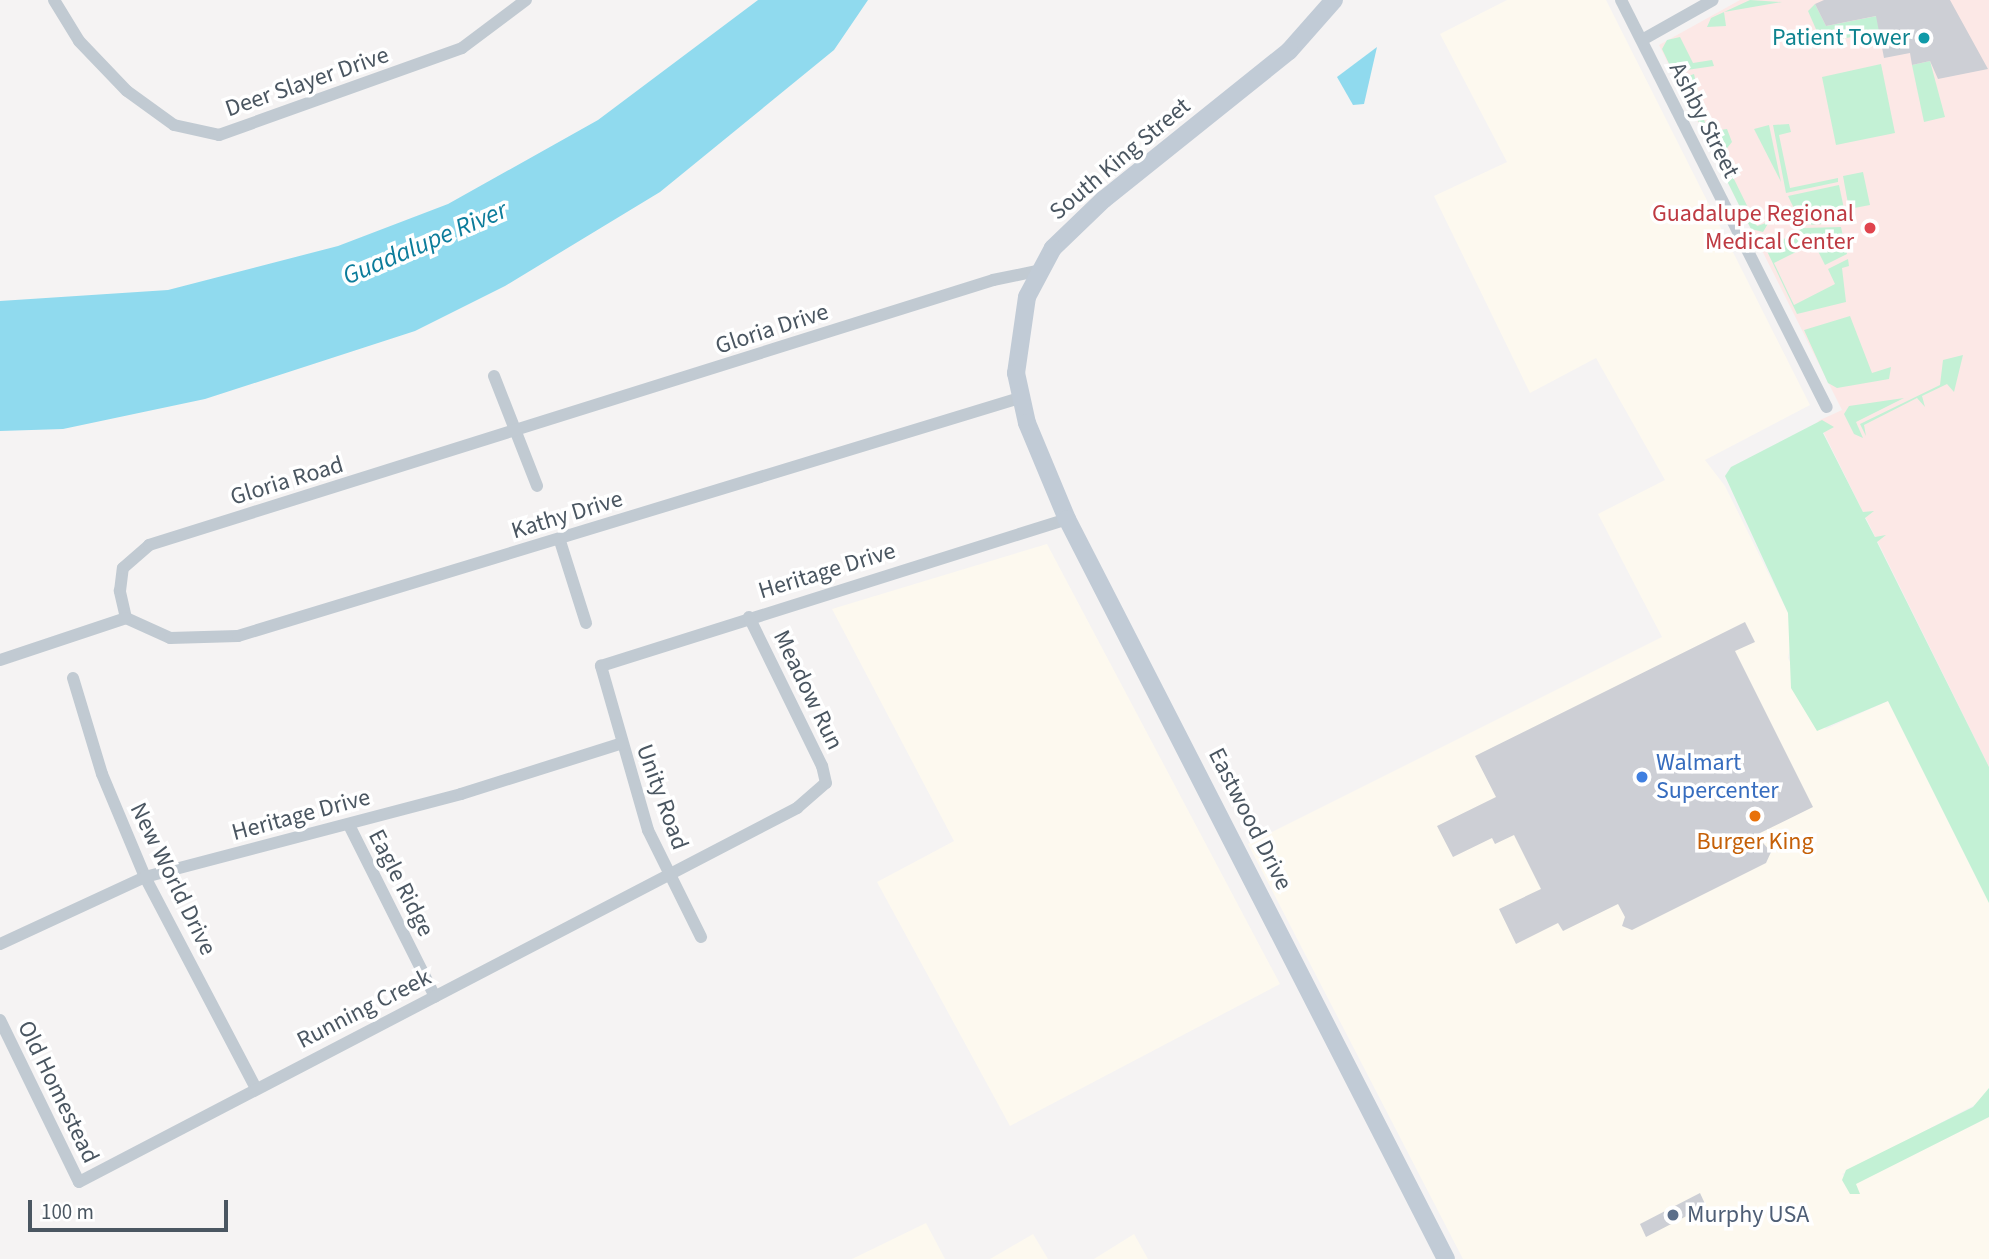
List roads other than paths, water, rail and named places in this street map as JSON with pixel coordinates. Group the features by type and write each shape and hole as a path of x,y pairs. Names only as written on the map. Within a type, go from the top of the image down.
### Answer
{"main road":[{"name":"South King Street","path":"1020,398 1017,348 1037,271 1073,226 1279,60 1334,0"},
{"name":"Eastwood Drive","path":"1020,398 1067,519 1446,1259"}],"street":[{"name":"Deer Slayer Drive","path":"54,0 79,41 127,91 174,125 219,135 462,48 526,0"},
{"name":"Ashby Street","path":"1621,0 1827,407"},
{"path":"1642,40 1713,0"},
{"name":"Gloria Drive","path":"520,431 993,280 1037,271"},
{"path":"495,376 520,431 537,486"},
{"name":"Kathy Drive","path":"126,618 170,638 238,636 560,541 1020,398"},
{"name":"Gloria Road","path":"126,618 120,592 123,568 149,545 520,431"},
{"name":"Heritage Drive","path":"601,666 749,617 1067,519"},
{"path":"560,541 586,623"},
{"name":"Meadow Run","path":"749,617 826,783"},
{"path":"0,660 126,618"},
{"name":"Unity Road","path":"601,666 620,744 668,873 701,937"},
{"name":"New World Drive","path":"73,678 102,774 145,877 256,1088"},
{"name":"Heritage Drive","path":"0,944 145,877 349,825 620,744"},
{"name":"Running Creek","path":"79,1182 797,808 826,783"},
{"name":"Eagle Ridge","path":"349,825 435,997"},
{"name":"Old Homestead","path":"0,1020 79,1182"}],"water":[{"name":"Guadalupe River","path":"758,0 868,0 834,50 660,192 505,286 415,331 205,399 63,429 0,431 0,301 168,290 338,246 448,204 598,120"},
{"path":"1377,47 1364,104 1353,105 1337,77"}],"place":[{"name":"Patient Tower","path":"1924,38"},
{"name":"Guadalupe Regional Medical Center","path":"1870,228"},
{"name":"Walmart Supercenter","path":"1642,777"},
{"name":"Burger King","path":"1755,816"},
{"name":"Murphy USA","path":"1673,1215"}]}
